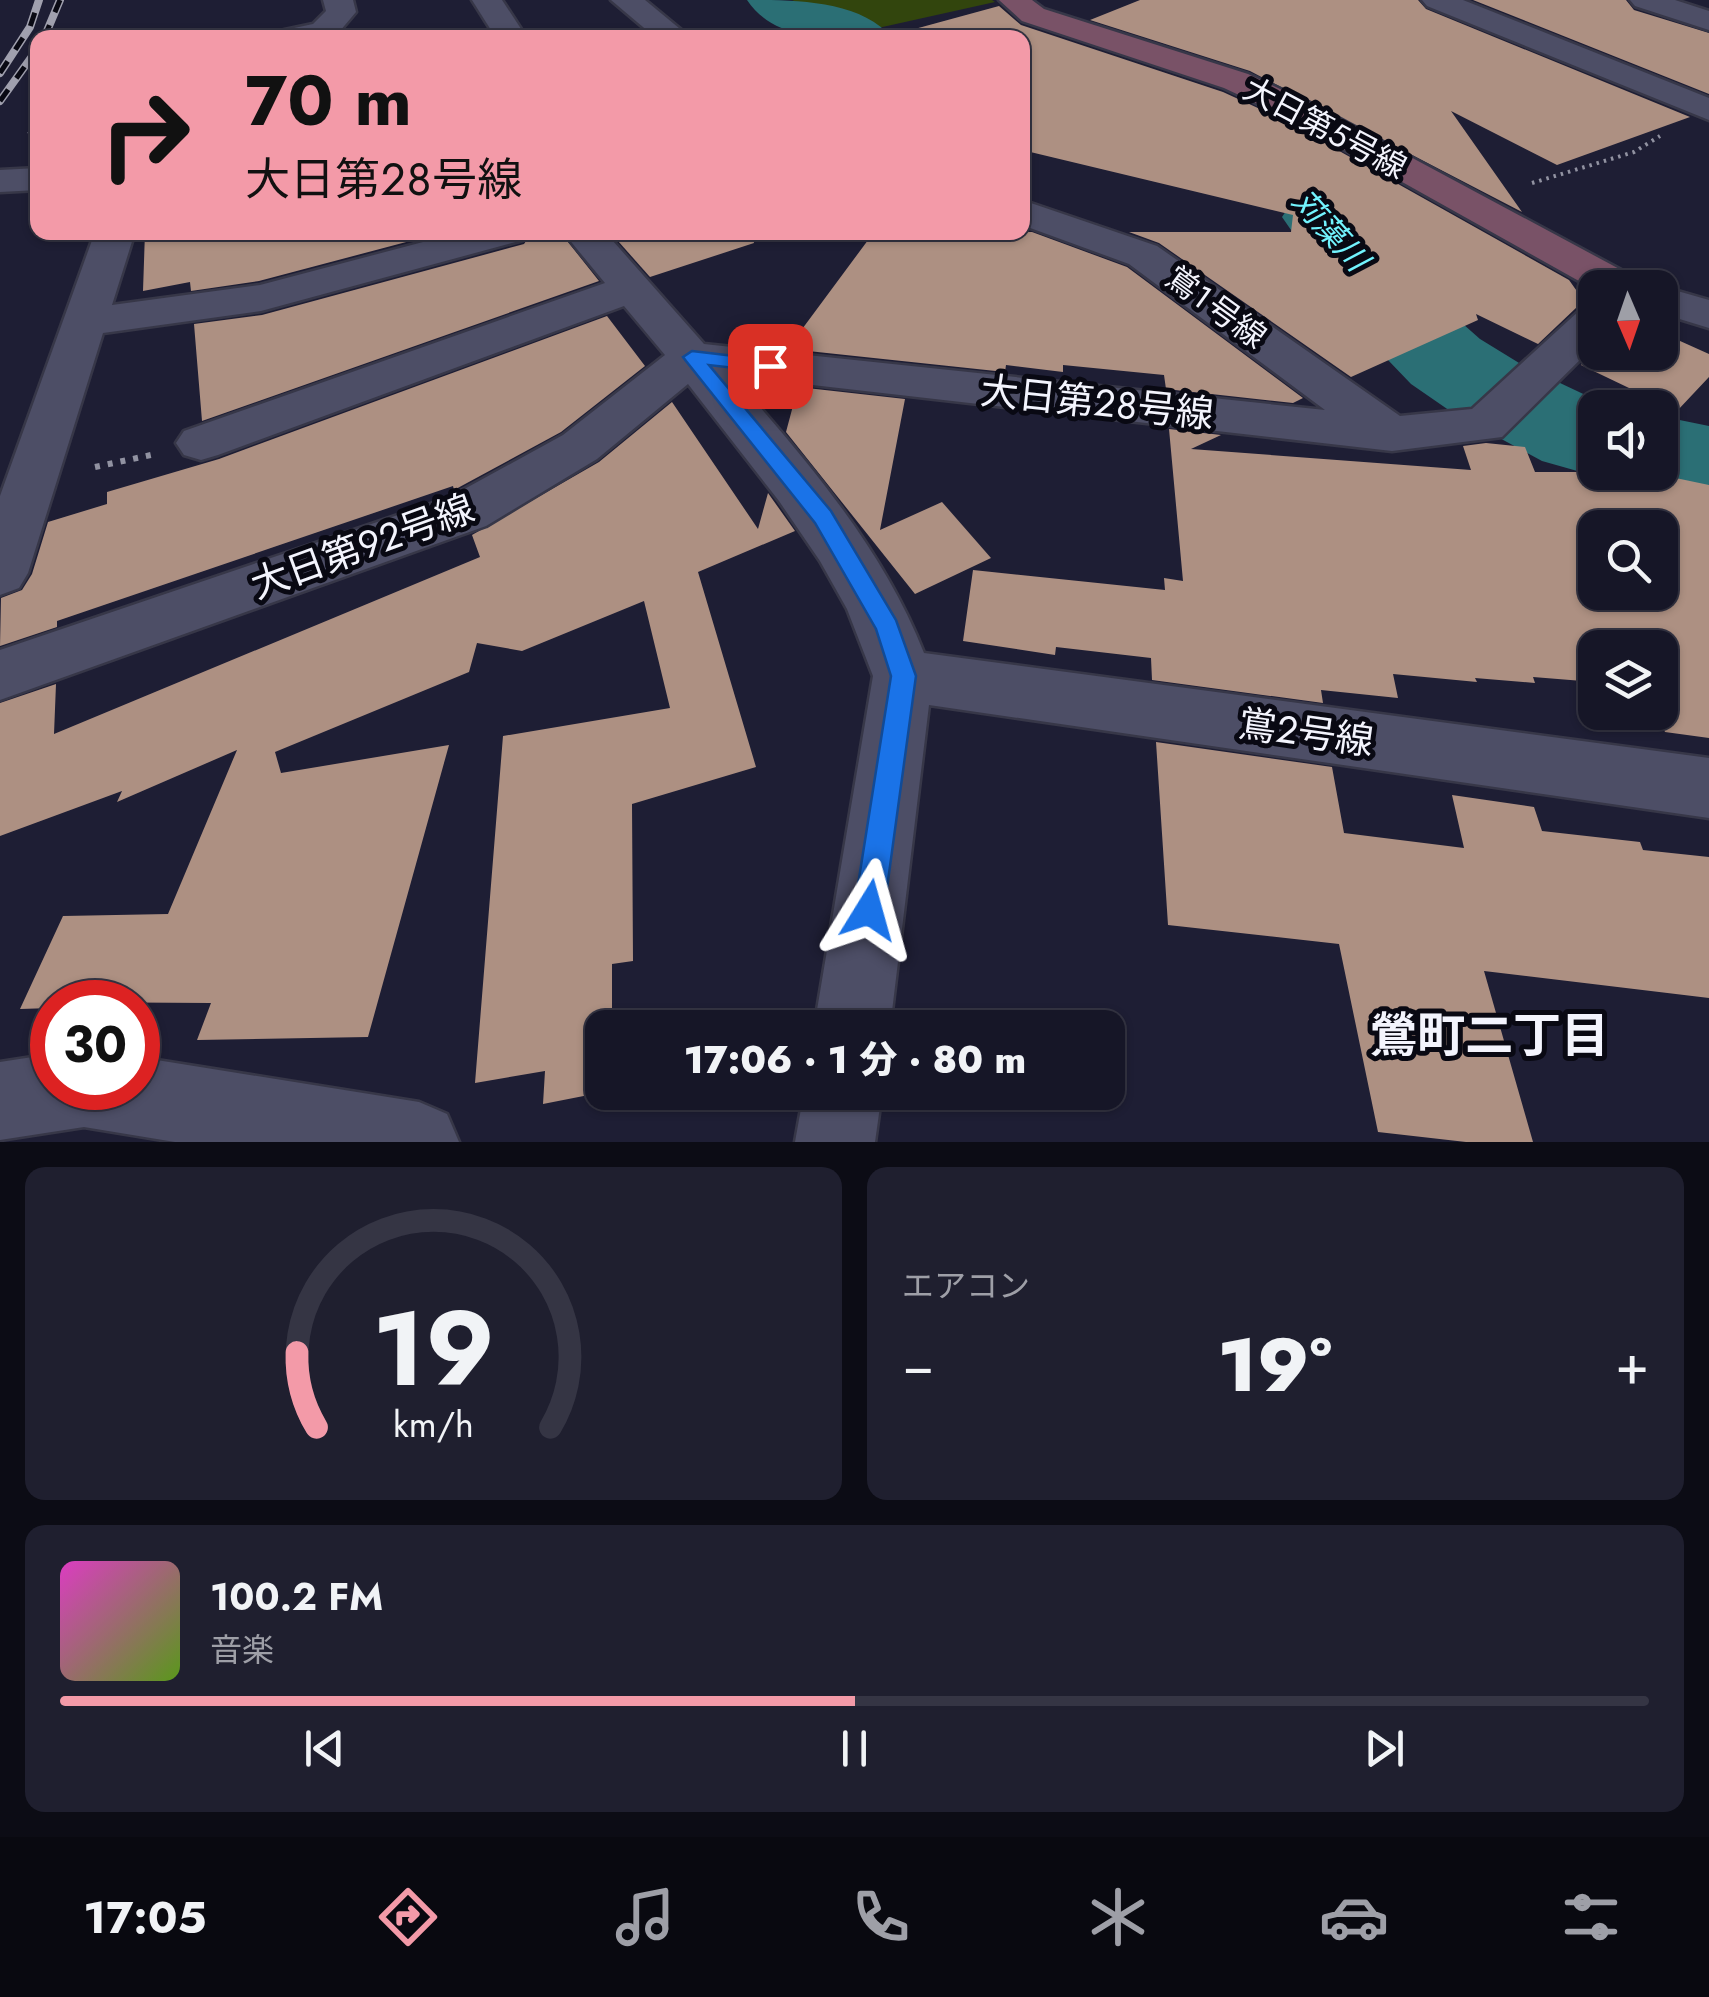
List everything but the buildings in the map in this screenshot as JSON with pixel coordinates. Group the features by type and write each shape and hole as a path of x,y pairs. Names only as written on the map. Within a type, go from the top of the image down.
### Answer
{"street":[{"path":"323,30 341,12 338,0"},
{"path":"486,0 507,30"},
{"path":"626,0 665,30"},
{"name":"大日第５号線","path":"1014,0 1046,20 1236,81 1298,110 1590,270"},
{"path":"1437,0 1709,110"},
{"path":"1645,0 1709,21"},
{"path":"0,181 30,179"},
{"name":"鴬１号線","path":"1030,215 1143,255 1392,434"},
{"path":"0,573 112,240"},
{"path":"85,322 261,298 479,240"},
{"path":"590,240 823,517 887,627 903,676 855,1010"},
{"path":"201,443 632,288"},
{"path":"1678,305 1709,314"},
{"name":"大日第２８号線","path":"692,357 1392,434 1486,425 1578,336"},
{"name":"大日第９２号線","path":"0,675 467,512 580,447 692,357"},
{"name":"鴬２号線","path":"903,676 1709,788"},
{"path":"0,1101 30,1096"},
{"path":"160,1100 419,1142"},
{"path":"835,1142 839,1110"}],"path":[{"path":"1556,175 1634,152 1658,140 1665,127"},
{"path":"86,470 154,454"}],"green space":[{"path":"792,0 995,2 869,30 856,30"}],"waterway":[{"name":"苅藻川","path":"778,0 842,30"},
{"name":"苅藻川","path":"1324,217 1397,315 1426,346 1488,389 1578,435"},
{"name":"苅藻川","path":"1678,458 1709,465"}],"railway":[{"path":"0,73 30,27 39,0"},
{"path":"47,30 60,0"},
{"path":"0,101 30,59"}],"district":[{"name":"鶯町二丁目","path":"1489,1035"}],"route":[{"path":"770,366 692,357 823,517 887,627 903,676 869,910"}]}
